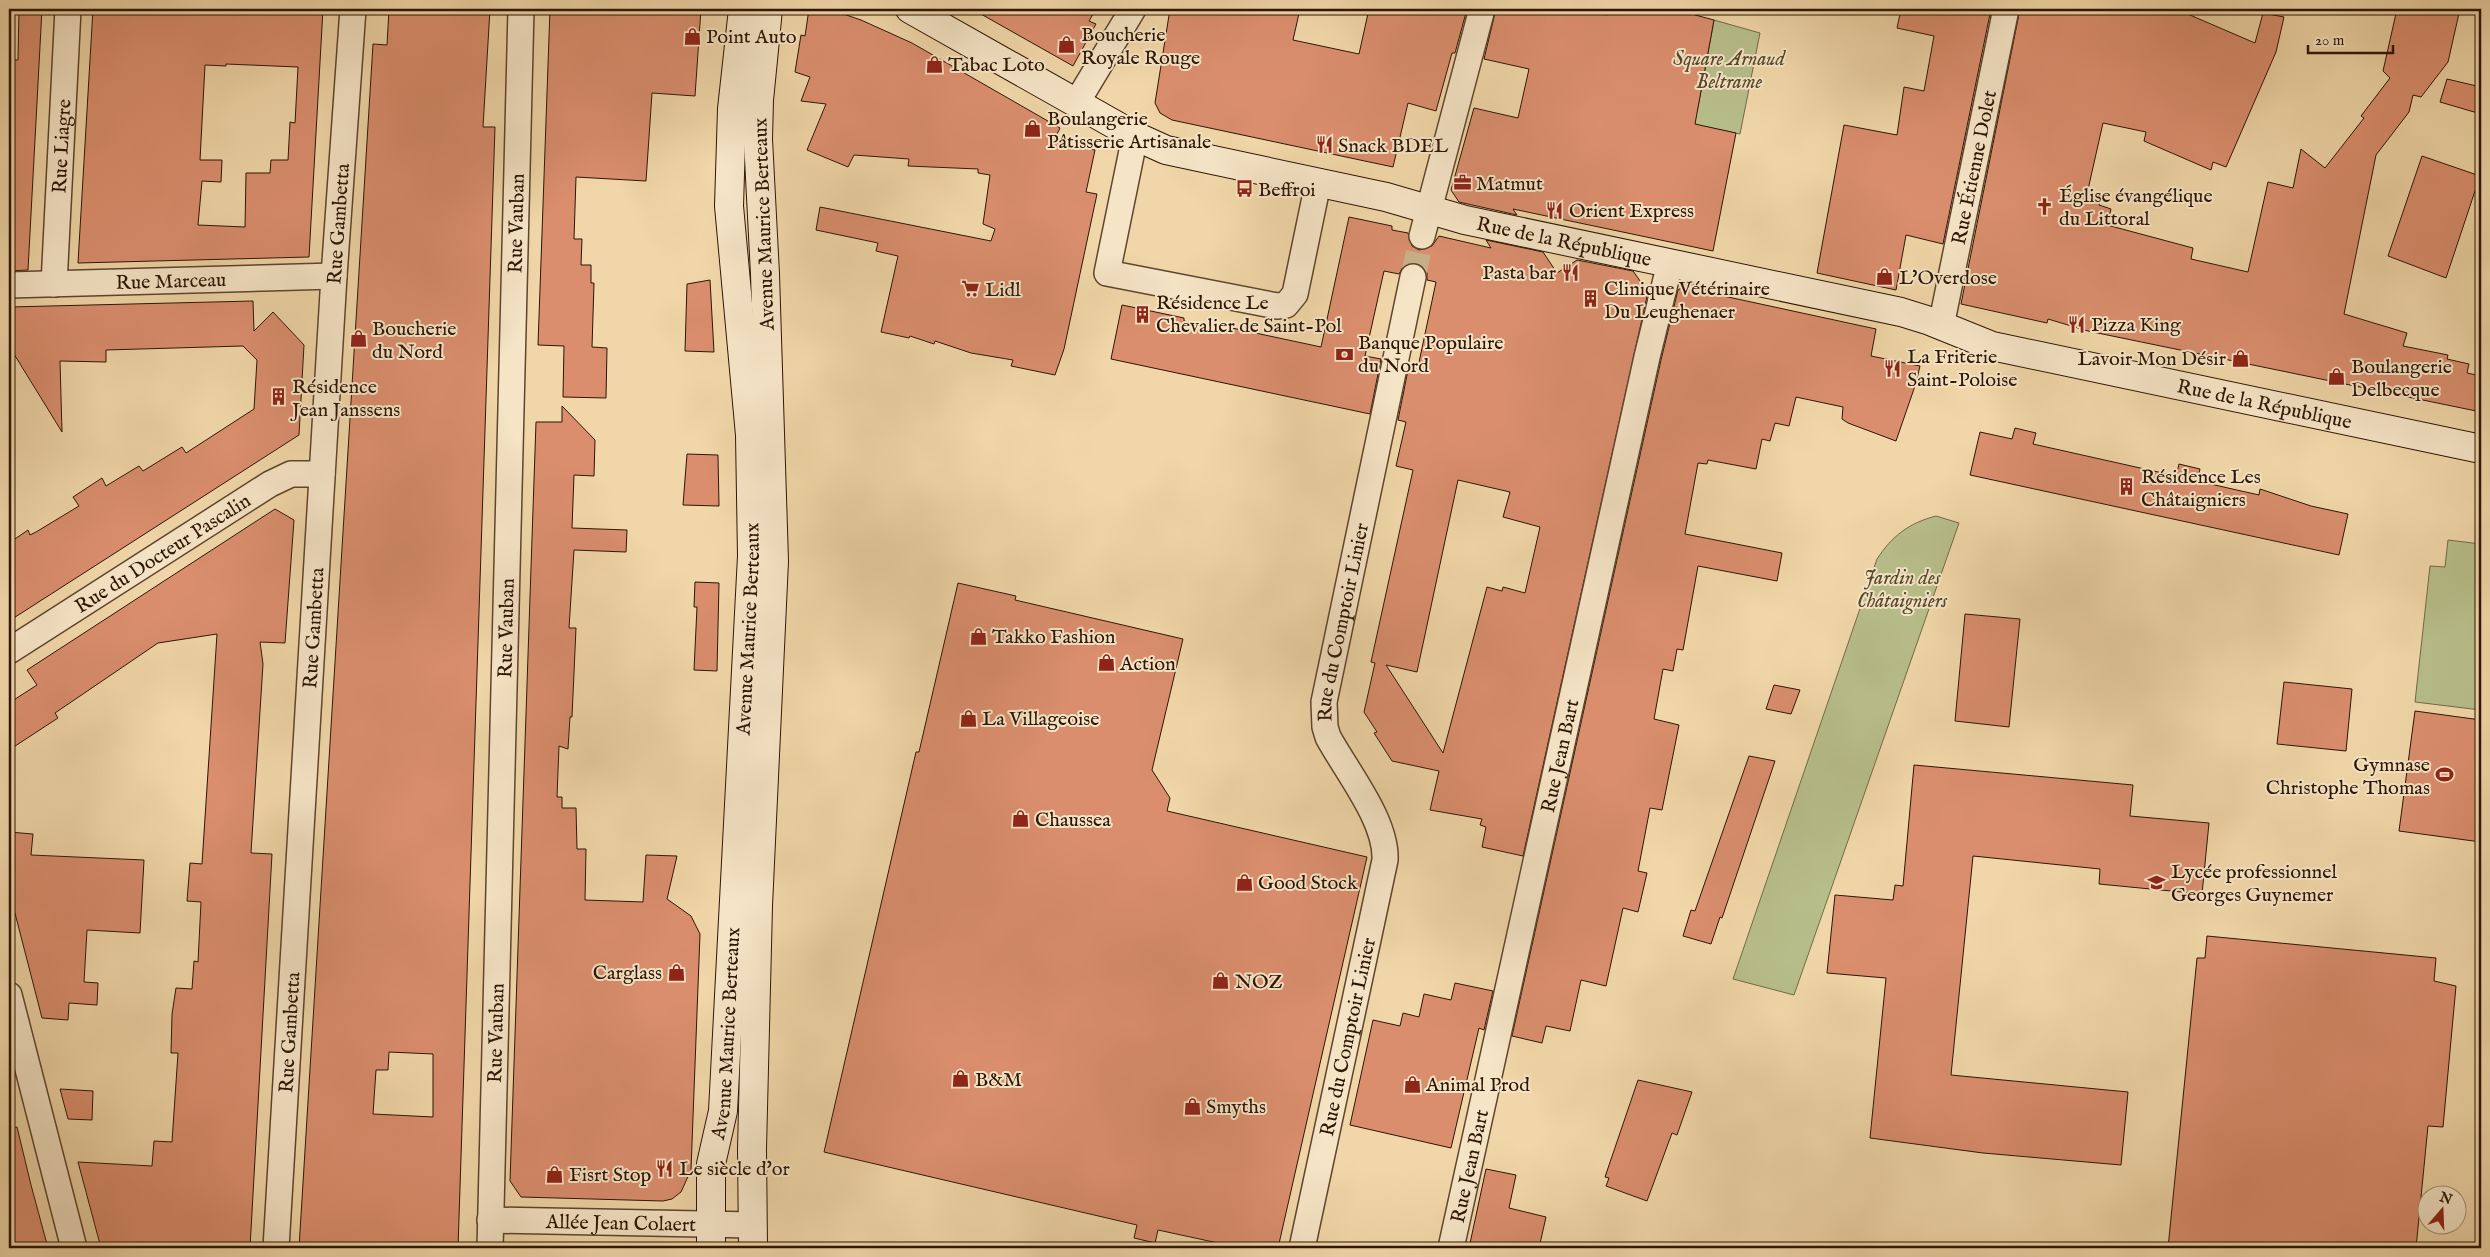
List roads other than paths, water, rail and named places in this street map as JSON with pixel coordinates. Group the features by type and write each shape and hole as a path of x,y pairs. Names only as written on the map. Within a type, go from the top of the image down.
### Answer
{"street":[{"name":"Rue Liagre","path":"54,284 68,9"},
{"name":"Rue Gambetta","path":"276,1248 334,276 353,9"},
{"name":"Rue Vauban","path":"490,1248 520,9"},
{"name":"Avenue Maurice Berteaux","path":"711,1236 711,1164 723,1111 752,556 750,435 729,206 732,109 743,9"},
{"name":"Avenue Maurice Berteaux","path":"753,1237 752,1150 758,906 774,571 766,283 758,139 759,100 768,9"},
{"name":"Rue de la République","path":"910,9 1135,136 1166,150 1392,198 1465,220 1901,312 1992,346 2481,449"},
{"path":"1077,102 1133,9"},
{"path":"1422,236 1482,9"},
{"name":"Rue Étienne Dolet","path":"1942,326 2006,9"},
{"path":"1135,136 1107,272 1278,306 1286,305 1295,294 1318,183"},
{"name":"Rue Jean Bart","path":"1451,1248 1647,356 1670,263"},
{"name":"Rue Marceau","path":"9,285 334,276"},
{"name":"Rue du Comptoir Linier","path":"1302,1248 1386,850 1381,830 1328,737 1323,714 1326,688 1413,277"},
{"name":"Rue du Docteur Pascalin","path":"9,650 270,484 291,474 322,474"},
{"path":"9,995 74,1248"},
{"name":"Allée Jean Colaert","path":"490,1220 711,1236 753,1237"}],"tunnel":[{"path":"1413,277 1422,236"}],"place":[{"name":"Point Auto","path":"692,36"},
{"name":"Boucherie Royale Rouge","path":"1067,45"},
{"name":"Tabac Loto","path":"934,64"},
{"name":"Boulangerie Pâtisserie Artisanale","path":"1033,129"},
{"name":"Snack BDEL","path":"1324,145"},
{"name":"Matmut","path":"1462,183"},
{"name":"Beffroi","path":"1244,189"},
{"name":"Église évangélique du Littoral","path":"2045,206"},
{"name":"Orient Express","path":"1555,210"},
{"name":"Pasta bar","path":"1570,272"},
{"name":"L'Overdose","path":"1885,277"},
{"name":"Lidl","path":"971,289"},
{"name":"Clinique Vétérinaire Du Leughenaer","path":"1590,299"},
{"name":"Résidence Le Chevalier de Saint-Pol","path":"1142,314"},
{"name":"Pizza King","path":"2077,324"},
{"name":"Boucherie du Nord","path":"358,339"},
{"name":"Banque Populaire du Nord","path":"1344,354"},
{"name":"Lavoir Mon Désir","path":"2240,358"},
{"name":"La Friterie Saint-Poloise","path":"1893,368"},
{"name":"Boulangerie Delbecque","path":"2337,377"},
{"name":"Résidence Jean Janssens","path":"278,397"},
{"name":"Résidence Les Châtaigniers","path":"2127,487"},
{"name":"Takko Fashion","path":"978,636"},
{"name":"Action","path":"1106,663"},
{"name":"La Villageoise","path":"968,718"},
{"name":"Gymnase Christophe Thomas","path":"2444,775"},
{"name":"Chaussea","path":"1021,819"},
{"name":"Good Stock","path":"1244,882"},
{"name":"Lycée professionnel Georges Guynemer","path":"2157,883"},
{"name":"Carglass","path":"676,972"},
{"name":"NOZ","path":"1221,981"},
{"name":"B&M","path":"961,1079"},
{"name":"Animal Prod","path":"1412,1084"},
{"name":"Smyths","path":"1192,1106"},
{"name":"Le siècle d'or","path":"665,1168"},
{"name":"Fisrt Stop","path":"555,1174"}],"park label":[{"name":"Square Arnaud Beltrame","path":"1729,70"},
{"name":"Jardin des Châtaigniers","path":"1902,588"}]}
